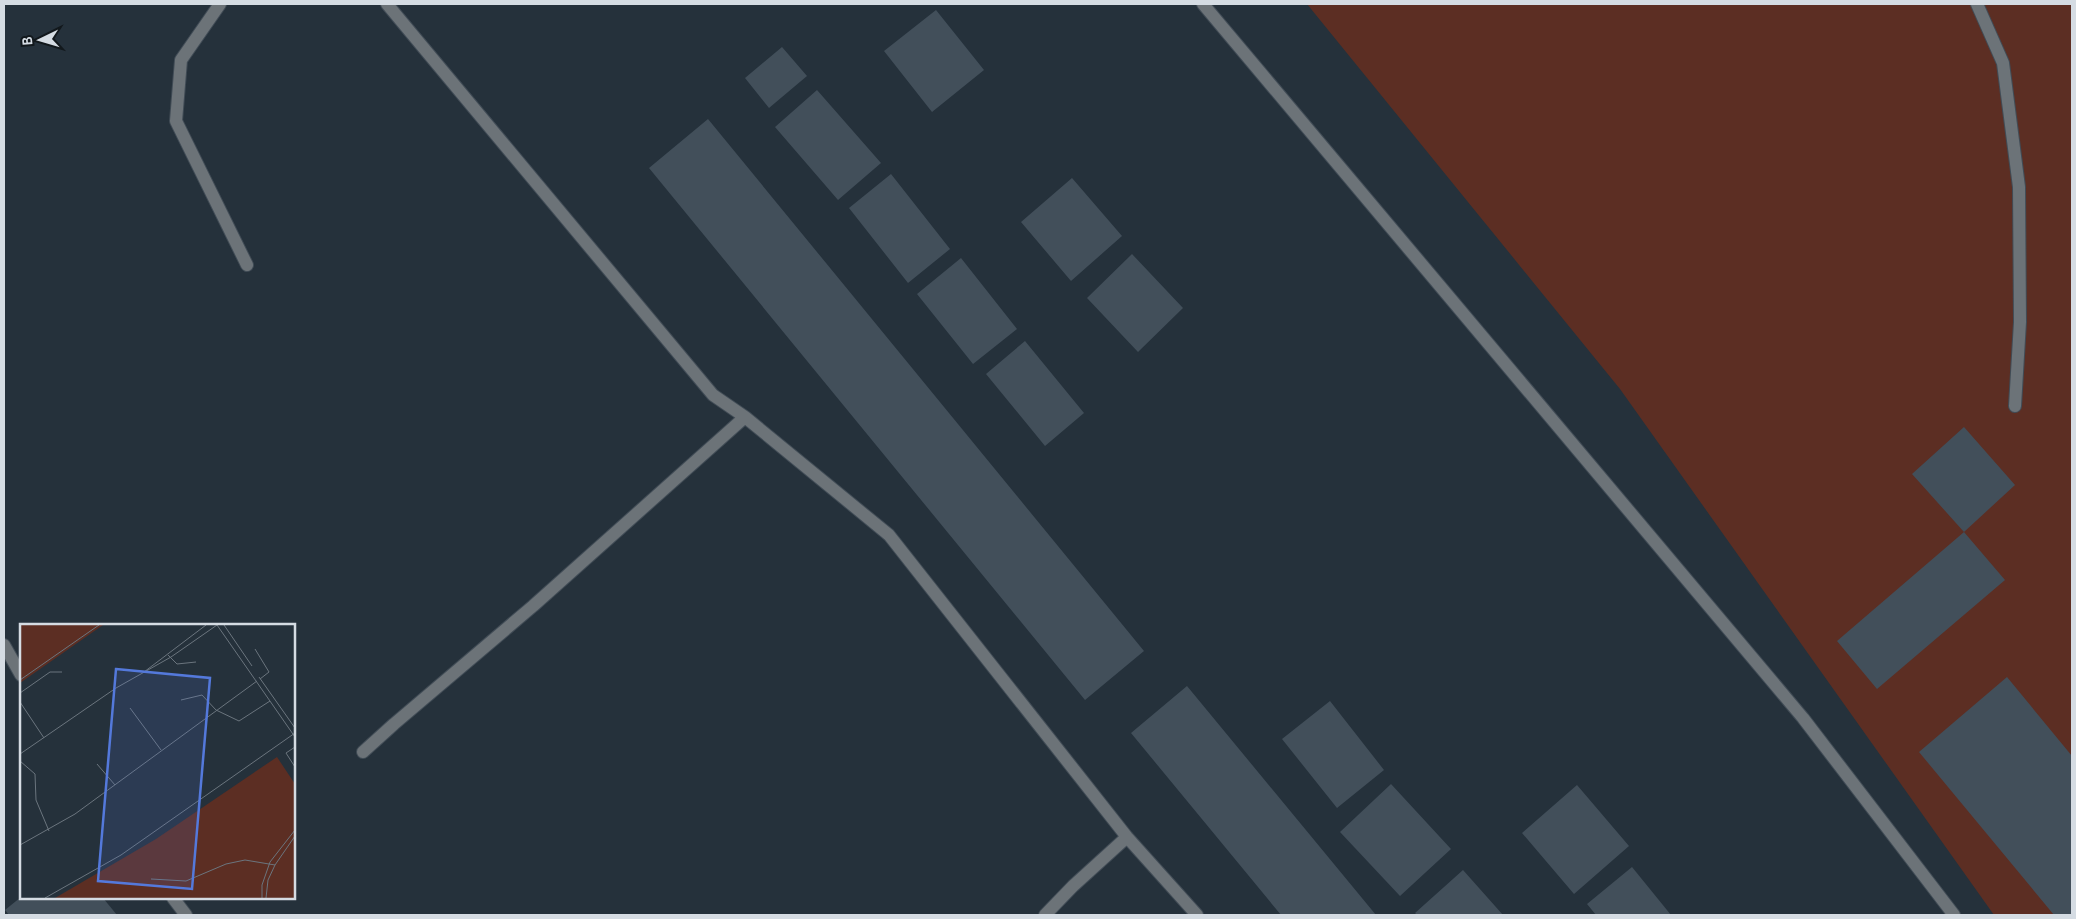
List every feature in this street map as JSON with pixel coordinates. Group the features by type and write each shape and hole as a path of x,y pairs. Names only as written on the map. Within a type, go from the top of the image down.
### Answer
{"street":[{"path":"220,4 181,60 176,121 247,265"},
{"path":"386,4 713,394 745,417 889,535 1127,837 1197,915"},
{"path":"1202,4 1803,718 1954,915"},
{"path":"1978,4 2002,63 2019,187 2020,322 2015,406"},
{"path":"363,752 533,606 745,417"},
{"path":"4,645 8,658 20,674"},
{"path":"1045,915 1127,837"},
{"path":"174,899 186,915"}],"shaded area":[{"path":"1307,4 2072,4 2072,915 1994,915 1620,389"}],"building":[{"path":"936,10 984,70 932,112 884,51"},
{"path":"782,47 807,76 769,108 745,78"},
{"path":"817,90 881,163 838,200 775,127"},
{"path":"708,119 1144,651 1085,700 649,168"},
{"path":"891,174 950,249 908,283 849,208"},
{"path":"1072,178 1122,236 1071,281 1021,222"},
{"path":"1132,254 1183,308 1138,352 1087,298"},
{"path":"961,258 1017,329 973,364 917,294"},
{"path":"1025,341 1084,413 1045,446 986,374"},
{"path":"1964,427 2015,485 1964,532 1912,474"},
{"path":"1964,532 2005,580 1877,689 1837,641"},
{"path":"2007,677 2072,756 2072,915 2054,915 1919,752"},
{"path":"1187,686 1376,915 1281,915 1131,733"},
{"path":"1330,701 1384,770 1337,808 1282,739"},
{"path":"1391,784 1451,849 1400,896 1340,832"},
{"path":"1577,785 1629,846 1574,894 1522,833"},
{"path":"1632,867 1671,915 1596,915 1587,904"},
{"path":"1463,870 1503,915 1417,915 1415,913"},
{"path":"20,898 104,899 117,915 9,915 5,910"}]}
